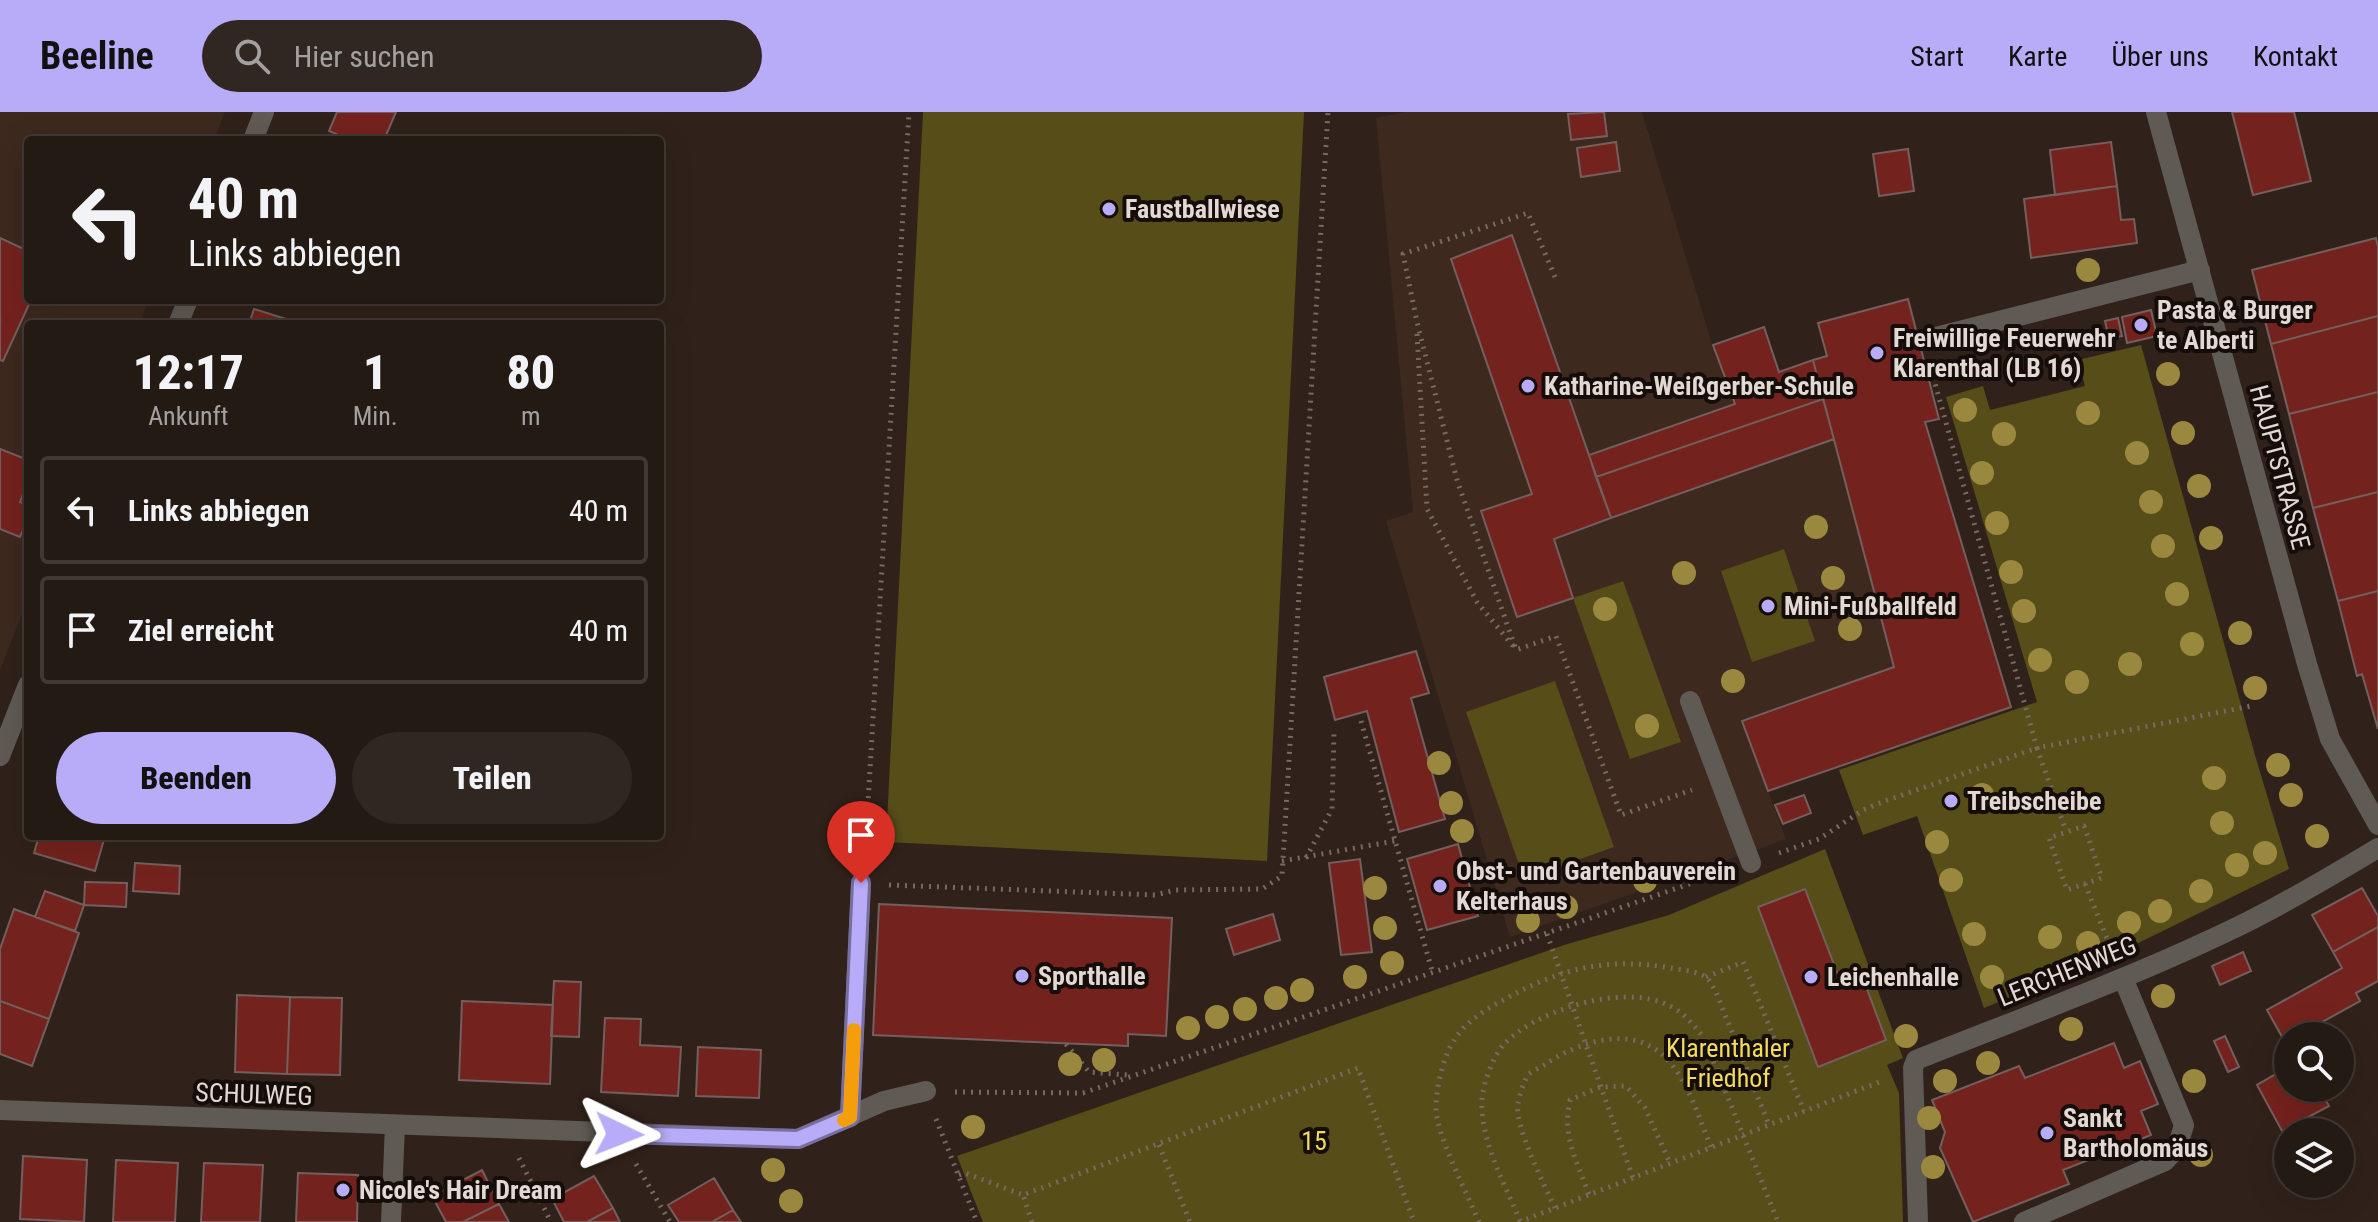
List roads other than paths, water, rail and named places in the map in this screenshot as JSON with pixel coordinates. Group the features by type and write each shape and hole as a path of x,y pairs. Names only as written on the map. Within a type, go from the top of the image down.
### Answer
{"street":[{"path":"255,136 264,112"},
{"name":"HAUPTSTRASSE","path":"2156,112 2330,739 2378,825"},
{"path":"1924,340 2200,270"},
{"path":"0,756 24,695"},
{"path":"1690,701 1751,863"},
{"name":"LERCHENWEG","path":"1918,1222 1913,1068 1916,1060 2123,978 2239,926 2378,848"},
{"path":"850,1117 861,883"},
{"path":"2024,1222 2165,1161 2177,1148 2184,1125 2123,978"},
{"name":"SCHULWEG","path":"0,1110 798,1139 884,1101 926,1091"},
{"path":"391,1222 395,1125"}],"place":[{"name":"Faustballwiese","path":"1109,209"},
{"name":"Pasta & Burger te Alberti","path":"2141,325"},
{"name":"Freiwillige Feuerwehr Klarenthal (LB 16)","path":"1877,353"},
{"name":"Katharine-Weißgerber-Schule","path":"1528,386"},
{"name":"Mini-Fußballfeld","path":"1768,606"},
{"name":"Treibscheibe","path":"1951,801"},
{"name":"Obst- und Gartenbauverein Kelterhaus","path":"1440,886"},
{"name":"Sporthalle","path":"1022,976"},
{"name":"Leichenhalle","path":"1811,977"},
{"name":"Sankt Bartholomäus","path":"2047,1133"},
{"name":"Nicole's Hair Dream","path":"343,1190"}],"park label":[{"name":"Klarenthaler Friedhof","path":"1728,1063"},
{"name":"15","path":"1314,1141"}]}
